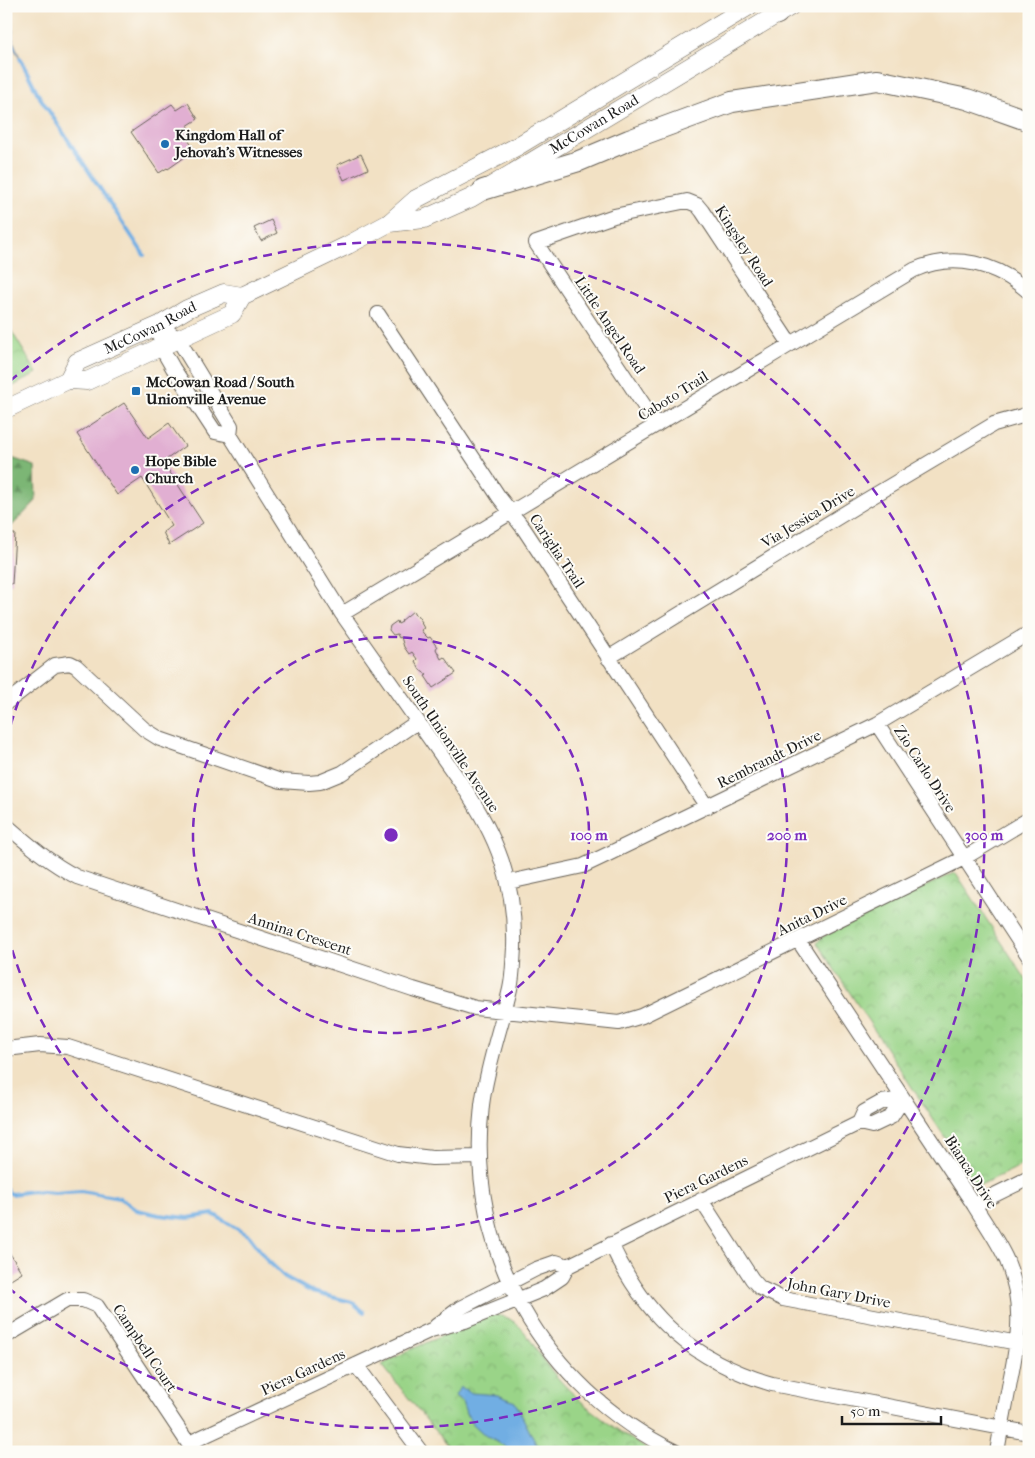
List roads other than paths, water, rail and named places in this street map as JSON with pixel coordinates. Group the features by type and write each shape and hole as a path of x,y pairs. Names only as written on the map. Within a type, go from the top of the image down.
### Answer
{"highway":[{"path":"483,190 579,161 629,140 732,102 877,80 967,98 1029,121"}],"main road":[{"name":"McCowan Road","path":"68,380 77,362 160,325 187,309 224,293 242,296 389,223 416,198 516,147 749,6"},
{"name":"McCowan Road","path":"389,223 424,219 470,198 780,9"},
{"name":"McCowan Road","path":"6,409 68,380 87,381 232,314 242,296"}],"street":[{"name":"Kingsley Road","path":"536,243 614,216 687,201 697,205 702,211 790,344"},
{"name":"Little Angel Road","path":"536,243 657,425"},
{"name":"Caboto Trail","path":"342,614 903,276 931,264 958,261 982,264 1007,275 1029,292"},
{"name":"Cariglia Trail","path":"378,314 524,529 707,807"},
{"name":"South Unionville Avenue","path":"160,325 178,339 231,426 230,435 342,614 461,783 492,835 509,882 514,933 512,978 486,1078 481,1117 481,1178 495,1245 508,1282 548,1348 586,1390 630,1426 676,1452"},
{"name":"South Unionville Avenue","path":"160,325 161,347 215,432 230,435"},
{"name":"Via Jessica Drive","path":"608,658 994,424 1029,414"},
{"name":"Rembrandt Drive","path":"509,882 583,866 707,807 877,724 1029,633"},
{"path":"6,704 55,665 70,663 76,666 144,729 160,739 281,781 309,783 320,782 342,774 417,722"},
{"name":"Zio Carlo Drive","path":"877,724 1029,957"},
{"name":"Anita Drive","path":"602,1021 619,1023 642,1016 964,858 1029,819"},
{"name":"Annina Crescent","path":"6,825 33,850 56,867 77,877 413,989 475,1008 602,1021"},
{"name":"Bianca Drive","path":"798,940 974,1205 1000,1247 1012,1276 1017,1294 1020,1323 1018,1343 997,1452"},
{"path":"6,1050 40,1045 68,1047 398,1154 432,1158 480,1156"},
{"name":"Piera Gardens","path":"192,1448 356,1364 431,1330 465,1321 544,1289 562,1277 568,1266 859,1123 864,1112 882,1102 903,1099"},
{"path":"974,1205 1029,1178"},
{"name":"John Gary Drive","path":"701,1200 752,1279 760,1288 772,1295 817,1306 1018,1343"},
{"path":"611,1244 624,1271 640,1296 666,1326 711,1359 743,1375 796,1389 1029,1433"},
{"name":"Piera Gardens","path":"431,1330 460,1308 536,1268 556,1262 568,1266"},
{"name":"Campbell Court","path":"6,1336 67,1300 83,1300 97,1306 192,1448"},
{"path":"356,1364 421,1452"}],"water":[{"path":"6,26 13,29 12,37 20,58 13,47 10,31 6,29"},
{"path":"460,1387 472,1393 498,1395 515,1402 536,1444 554,1452 511,1452 503,1445 487,1437 473,1424 466,1413 462,1401 455,1396"}],"waterway":[{"path":"20,58 39,96 144,255"},
{"path":"6,1189 7,1192 12,1194 32,1191 55,1193 81,1191 120,1198 137,1210 159,1215 188,1218 213,1214 249,1236 268,1261 285,1277 312,1292 352,1302 364,1312"}],"place":[{"name":"Kingdom Hall of Jehovah's Witnesses","path":"165,144"},
{"name":"McCowan Road / South Unionville Avenue","path":"136,391"},
{"name":"Hope Bible Church","path":"135,470"}]}
